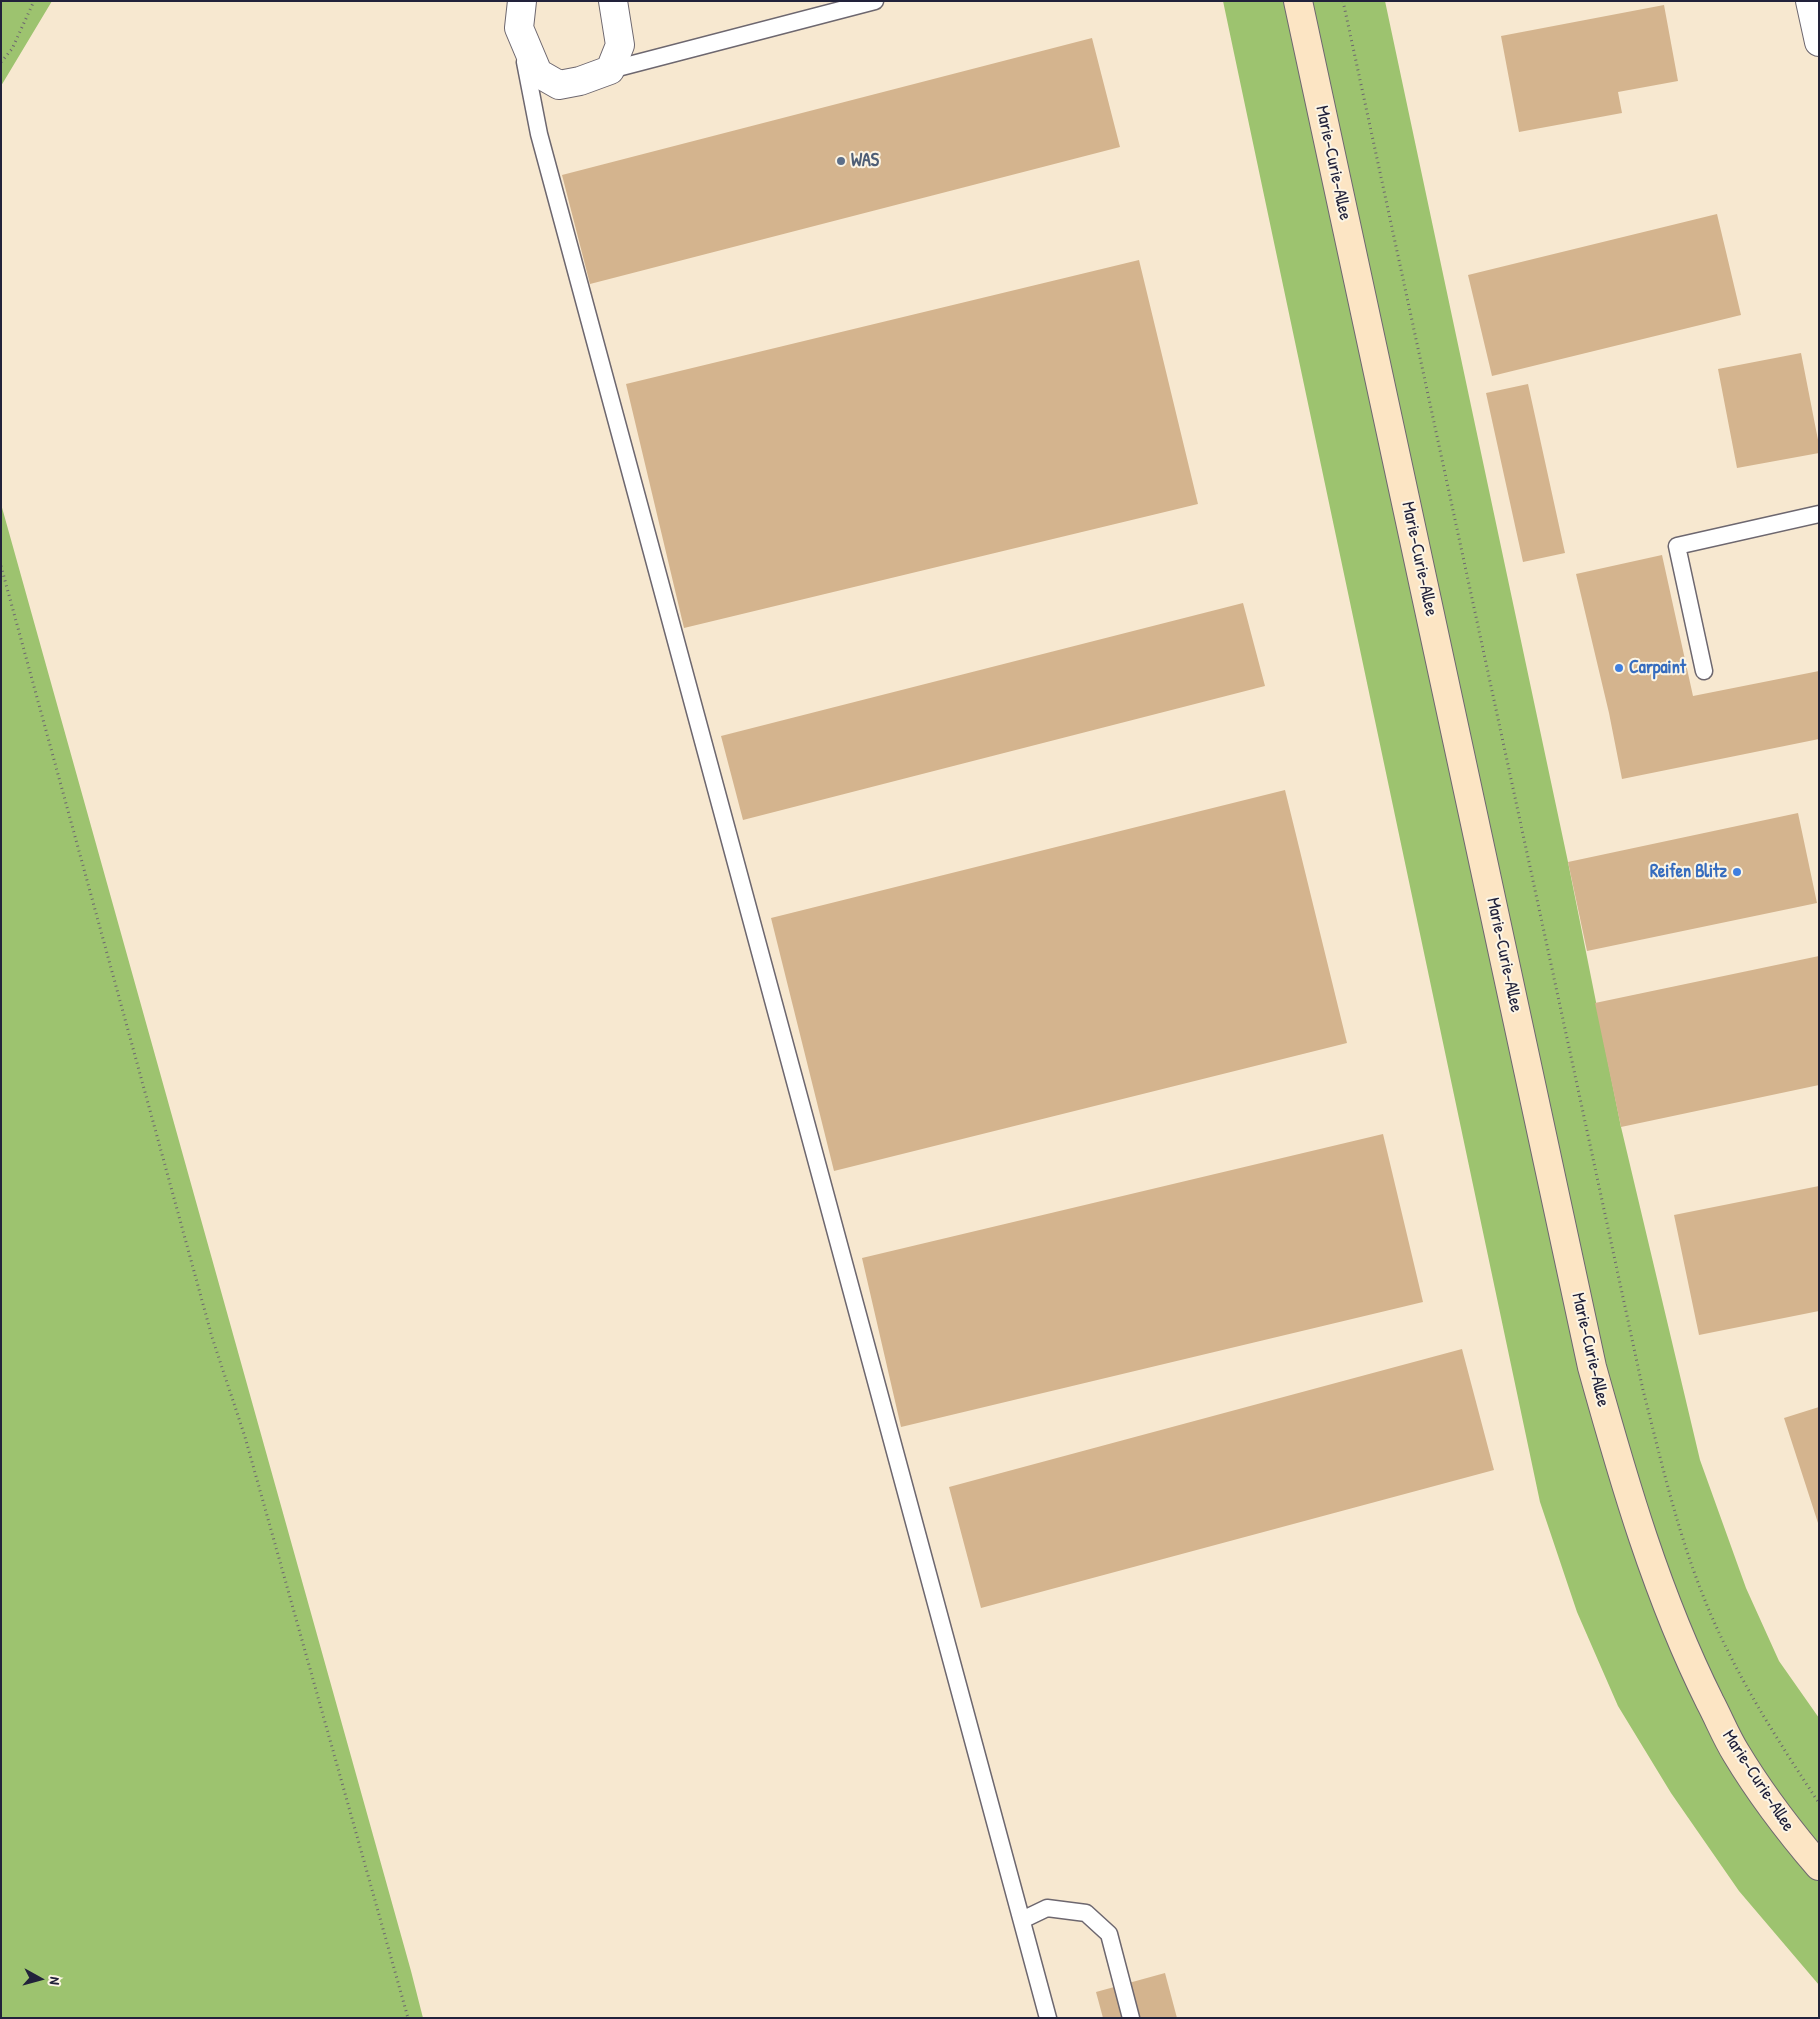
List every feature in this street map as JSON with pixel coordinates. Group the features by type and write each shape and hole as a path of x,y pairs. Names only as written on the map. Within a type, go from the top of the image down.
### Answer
{"main road":[{"name":"Marie-Curie-Allee","path":"1298,1 1592,1367 1625,1484 1654,1572 1691,1662 1736,1753 1793,1836 1819,1866"}],"street":[{"path":"522,1 519,28 538,73 559,85 580,81 610,70 620,45 613,1"},
{"path":"1810,1 1819,42"}],"lane":[{"path":"610,70 875,1"},
{"path":"519,28 539,134 1048,2018"},
{"path":"1704,671 1677,546 1819,514"},
{"path":"1022,1920 1047,1908 1086,1913 1092,1918 1109,1934 1131,2018"}],"path":[{"path":"1,62 12,49 34,1"},
{"path":"1343,1 1643,1390 1675,1516 1704,1598 1740,1674 1780,1744 1819,1804"},
{"path":"1,566 212,1337 245,1437 408,2018"}],"green space":[{"path":"1,1 52,1 1,86"},
{"path":"1223,1 1385,1 1568,862 1621,1127 1700,1460 1746,1588 1779,1661 1819,1718 1819,1985 1739,1891 1671,1793 1618,1706 1577,1612 1540,1502"},
{"path":"1,504 411,1971 423,2018 1,2018"}],"building":[{"path":"1664,5 1678,81 1618,92 1622,113 1519,132 1501,36"},
{"name":"WAS","path":"1092,38 1120,147 590,284 562,175"},
{"path":"1717,214 1741,315 1492,376 1468,275"},
{"path":"1139,260 1198,504 684,628 626,384"},
{"path":"1801,353 1819,453 1737,468 1718,369"},
{"path":"1528,384 1565,553 1523,562 1486,393"},
{"path":"1662,555 1693,696 1819,671 1819,739 1622,779 1609,713 1576,574"},
{"path":"1243,603 1265,686 743,820 721,736"},
{"path":"1285,790 1347,1043 834,1171 771,918"},
{"path":"1798,813 1817,903 1587,951 1568,862"},
{"path":"1819,956 1819,1085 1621,1127 1595,1003"},
{"path":"1383,1134 1423,1302 901,1427 862,1258"},
{"path":"1819,1186 1819,1311 1699,1335 1674,1215"},
{"path":"1462,1349 1494,1470 981,1608 949,1487"},
{"path":"1819,1407 1819,1523 1818,1523 1784,1418"},
{"path":"1165,1973 1177,2018 1103,2018 1096,1992"}],"place":[{"name":"WAS","path":"841,161"},
{"name":"Carpaint","path":"1619,668"},
{"name":"Reifen Blitz","path":"1737,872"}]}
